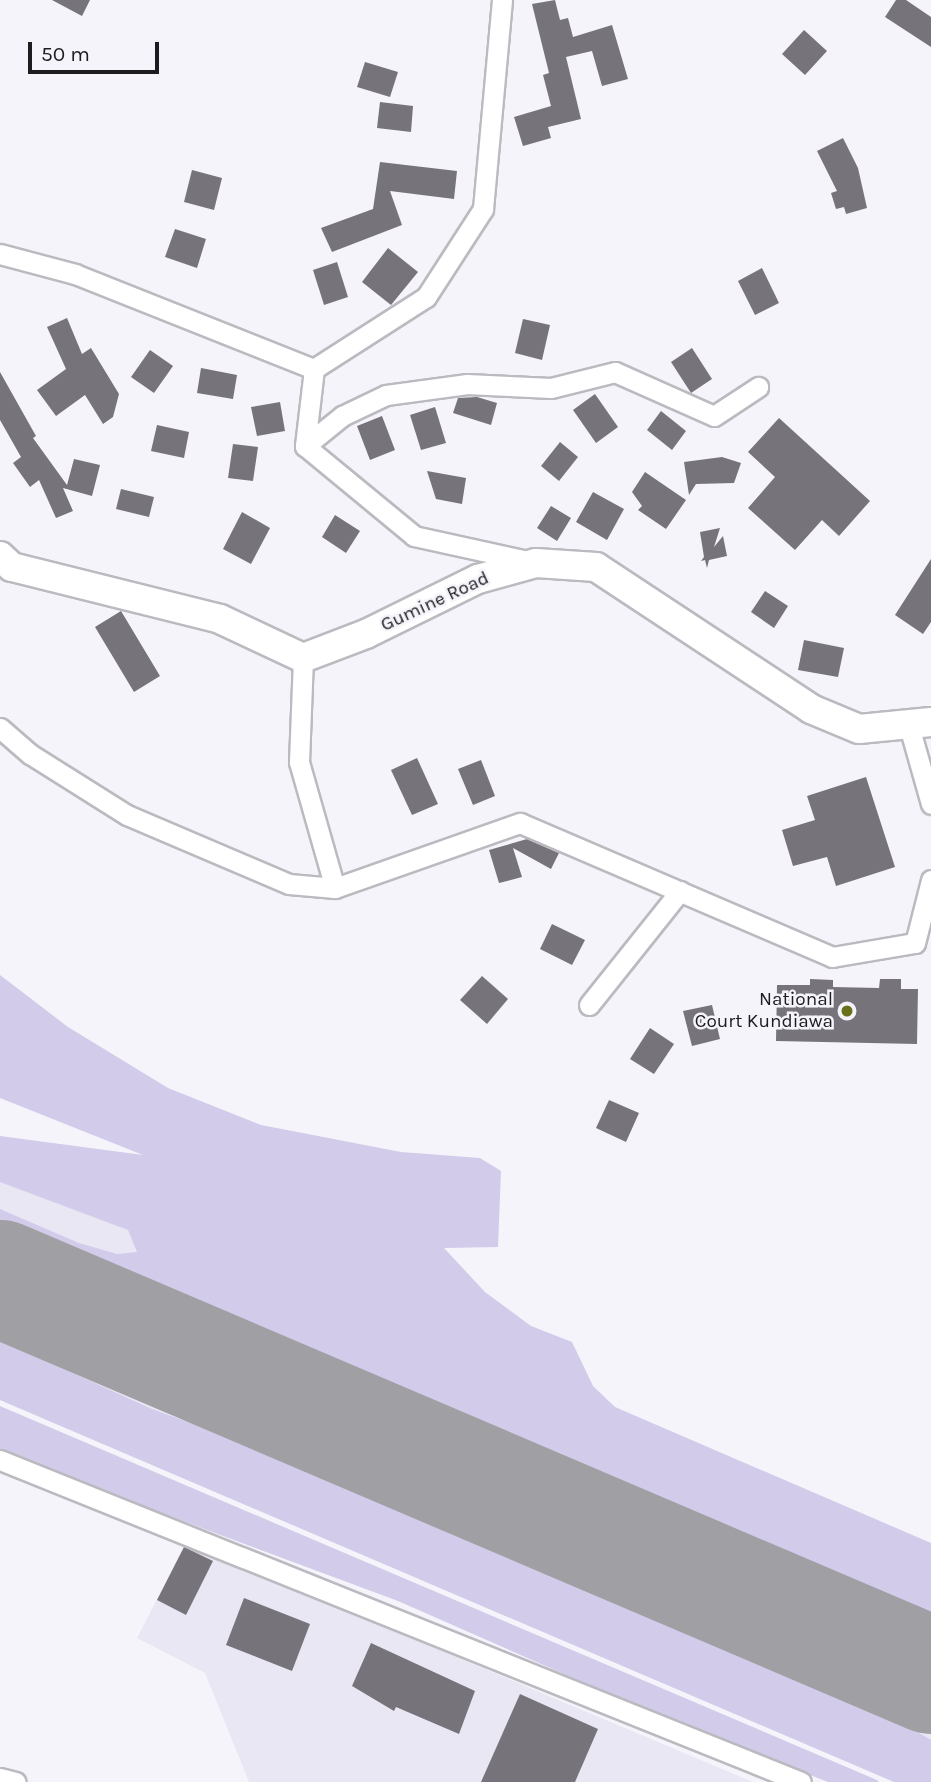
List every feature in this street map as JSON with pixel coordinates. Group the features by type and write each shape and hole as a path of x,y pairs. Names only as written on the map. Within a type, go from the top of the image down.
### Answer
{"main road":[{"path":"0,556 12,567 219,619 303,659"},
{"name":"Gumine Road","path":"303,659 366,634 478,579 536,563 596,567 811,709 859,729 920,724"}],"street":[{"path":"314,369 426,297 483,209 502,0"},
{"path":"0,254 75,274 314,369"},
{"path":"305,446 314,369"},
{"path":"305,446 342,416 387,395 440,387 467,384 551,388 615,372 714,416 758,387"},
{"path":"305,446 414,536 536,563"},
{"path":"303,659 299,762 335,888"},
{"path":"920,724 931,804"},
{"path":"0,728 30,754 127,815 289,884 335,888 520,823 832,957 915,943 931,880"},
{"path":"589,1005 680,891"},
{"path":"0,1460 801,1782"},
{"path":"0,1778 16,1782"}],"shaded area":[{"path":"0,975 68,1027 168,1088 261,1125 401,1152 480,1158 501,1171 498,1247 444,1248 485,1292 531,1326 572,1342 593,1386 615,1407 931,1543 931,1631 0,1235 0,1209 79,1243 117,1254 137,1252 128,1230 0,1182 0,1136 143,1155 0,1098"},
{"path":"0,1151 931,1547 931,1782 895,1782 0,1400"},
{"path":"0,1340 152,1409 265,1450 653,1612 919,1733 931,1740 931,1782 894,1782 0,1400"},
{"path":"0,1406 879,1782 828,1782 664,1718 398,1601 0,1453"},
{"path":"186,1543 753,1782 249,1782 205,1673 137,1638"}],"building":[{"path":"52,0 90,0 82,16"},
{"path":"555,0 560,20 568,18 573,37 612,25 628,79 602,86 592,51 566,57 581,119 548,127 551,138 523,146 514,117 551,106 543,75 549,73 532,4"},
{"path":"896,0 906,0 931,17 931,47 885,17"},
{"path":"804,30 827,51 805,75 782,54"},
{"path":"365,62 398,72 390,97 357,87"},
{"path":"380,102 413,106 411,132 377,128"},
{"path":"843,138 858,168 867,208 846,214 844,207 836,209 831,193 837,191 817,151"},
{"path":"380,162 457,171 454,199 390,191 402,225 332,252 321,228 373,209"},
{"path":"192,170 222,178 214,210 184,202"},
{"path":"175,229 206,239 197,268 165,257"},
{"path":"388,248 418,272 391,305 362,282"},
{"path":"337,262 348,297 324,305 313,270"},
{"path":"762,268 779,303 755,315 738,281"},
{"path":"67,318 82,354 91,348 119,394 113,417 103,424 85,395 56,416 37,390 66,369 47,327"},
{"path":"523,319 550,325 542,360 515,353"},
{"path":"692,348 712,379 691,393 671,362"},
{"path":"150,350 173,366 154,393 131,377"},
{"path":"201,368 237,375 233,399 197,393"},
{"path":"0,372 36,436 33,438 67,485 74,459 100,465 92,496 63,488 73,511 56,518 39,480 30,487 13,463 21,457 0,420"},
{"path":"595,394 618,427 596,443 573,410"},
{"path":"477,397 497,403 491,425 453,413 458,398"},
{"path":"280,402 285,431 257,436 251,407"},
{"path":"435,407 446,443 421,450 410,415"},
{"path":"661,411 686,431 672,450 647,430"},
{"path":"382,416 395,450 370,460 357,426"},
{"path":"779,418 870,501 839,536 822,520 795,550 748,508 775,477 748,452"},
{"path":"157,425 189,432 184,458 151,451"},
{"path":"560,442 578,457 559,481 541,466"},
{"path":"233,444 258,447 253,481 228,478"},
{"path":"722,457 741,463 734,483 696,484 689,495 684,462"},
{"path":"427,471 466,478 462,504 436,499"},
{"path":"645,472 686,500 666,529 638,510 642,506 632,492"},
{"path":"121,489 154,497 149,517 116,509"},
{"path":"593,492 624,509 607,540 576,522"},
{"path":"551,506 571,518 557,541 537,528"},
{"path":"242,512 270,528 251,564 223,549"},
{"path":"335,515 360,531 346,553 322,537"},
{"path":"720,528 714,547 723,536 727,556 709,560 707,568 705,560 701,561 704,557 700,532"},
{"path":"931,559 931,622 923,634 895,615"},
{"path":"765,591 788,606 774,628 751,612"},
{"path":"121,611 160,676 134,692 95,627"},
{"path":"804,640 844,648 838,677 798,670"},
{"path":"417,758 438,804 412,815 391,770"},
{"path":"481,760 495,796 473,805 458,769"},
{"path":"866,777 895,867 836,886 827,857 793,866 782,830 815,820 807,796"},
{"path":"527,839 559,853 551,869 513,848 522,877 499,883 489,850"},
{"path":"552,924 585,940 572,965 540,949"},
{"path":"482,976 508,999 487,1024 460,1000"},
{"name":"National Court Kundiawa","path":"810,979 833,980 833,987 879,988 880,979 901,979 901,989 918,989 917,1044 776,1041 777,985 810,985"},
{"path":"712,1005 720,1039 692,1046 683,1011"},
{"path":"650,1028 674,1044 654,1074 630,1059"},
{"path":"609,1100 639,1113 626,1142 596,1128"},
{"path":"184,1547 213,1561 186,1615 157,1600"},
{"path":"244,1598 310,1624 292,1671 226,1645"},
{"path":"371,1643 475,1691 459,1734 396,1707 394,1711 352,1686"},
{"path":"520,1694 598,1729 575,1782 481,1782"}],"runway":[{"path":"0,1278 931,1675"}],"place":[{"name":"National Court Kundiawa","path":"847,1011"}]}
